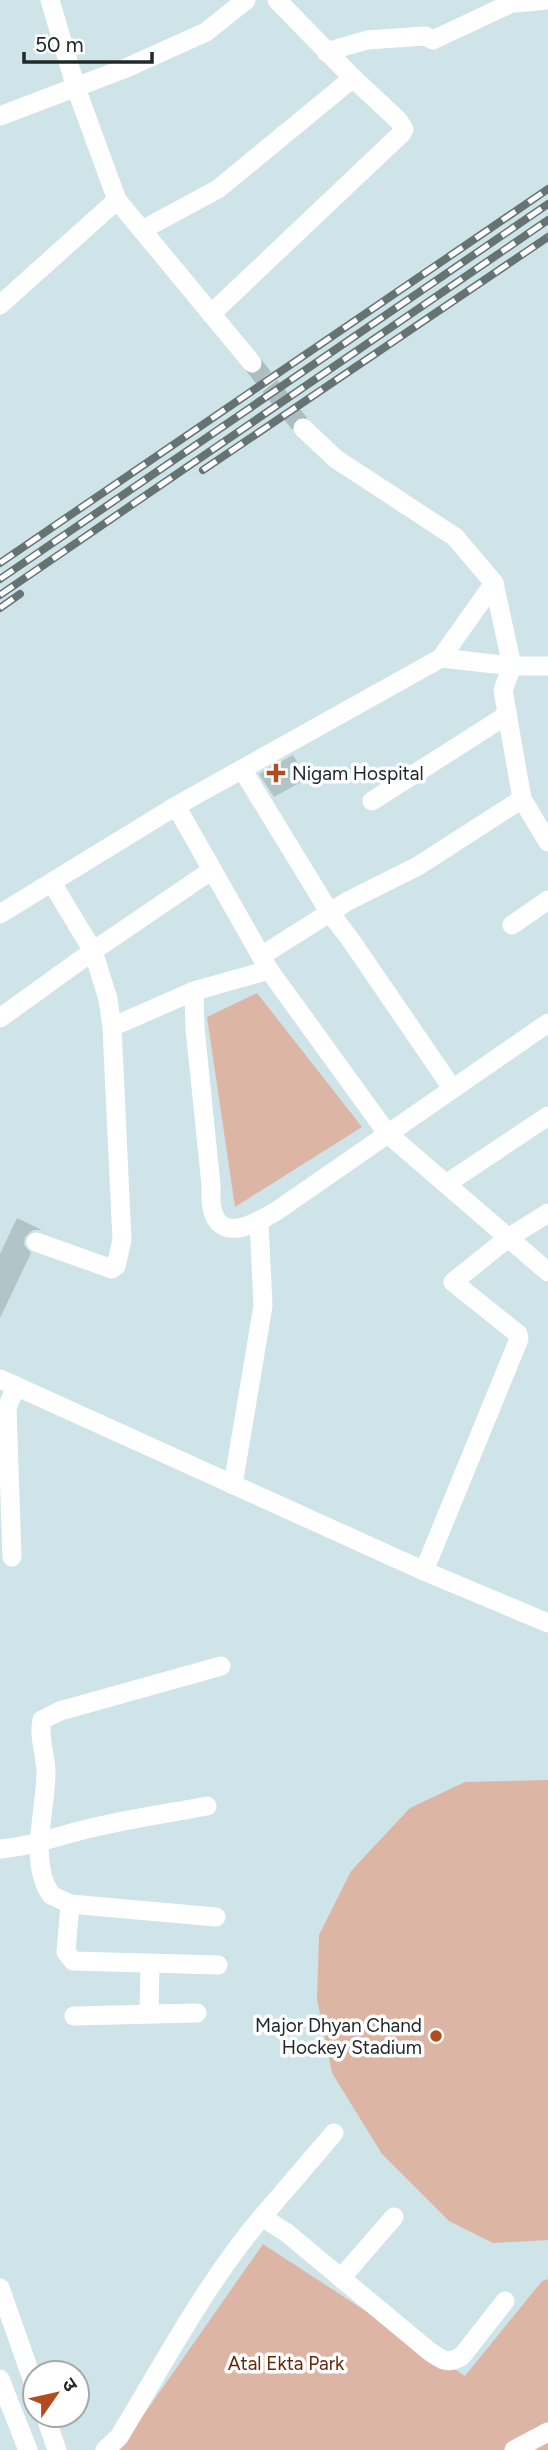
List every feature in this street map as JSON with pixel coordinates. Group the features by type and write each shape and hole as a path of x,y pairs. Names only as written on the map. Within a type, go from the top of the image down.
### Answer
{"street":[{"path":"50,0 76,88 117,200 252,363"},
{"path":"0,116 126,68 206,32 246,0"},
{"path":"211,314 404,129 277,0"},
{"path":"326,52 367,40 425,36 433,40 517,2 548,0"},
{"path":"142,230 218,189 354,78"},
{"path":"0,305 117,200"},
{"path":"303,428 336,459 455,537 494,583 512,666 503,690 522,799 548,842"},
{"path":"0,915 176,806 441,658 494,583"},
{"path":"441,658 512,666 548,666"},
{"path":"372,801 507,715"},
{"path":"243,769 330,913 452,1088"},
{"path":"112,1027 265,963 348,901 418,866 522,799"},
{"path":"176,806 265,963 387,1133 548,1272"},
{"path":"0,1018 212,870"},
{"path":"36,1242 110,1269 116,1266 122,1240 112,1027 108,999 93,951 52,883"},
{"path":"512,925 548,900"},
{"path":"194,991 211,1209 216,1220 224,1227 242,1228 259,1222 548,1023"},
{"path":"446,1184 548,1116"},
{"path":"424,1571 519,1339 518,1334 453,1282 508,1238 548,1213"},
{"path":"233,1485 263,1306 259,1222"},
{"path":"12,1557 4,1410 8,1383 424,1571 548,1623"},
{"path":"216,1917 58,1901 46,1888 38,1844 46,1775 40,1729 42,1720 60,1711 221,1666"},
{"path":"0,1849 38,1844 109,1824 207,1806"},
{"path":"70,1904 66,1952 68,1958 73,1961 218,1965"},
{"path":"149,2014 150,1964"},
{"path":"74,2016 197,2014"},
{"path":"105,2450 119,2437 203,2298 243,2239 334,2133"},
{"path":"262,2217 287,2233 442,2360 453,2361 462,2356 505,2301"},
{"path":"341,2278 394,2217"},
{"path":"0,2288 8,2337 21,2361"},
{"path":"0,2379 28,2450"},
{"path":"50,2429 57,2450"},
{"path":"514,2450 543,2440"}],"green space":[{"path":"257,993 362,1127 235,1207 207,1017"},
{"name":"Major Dhyan Chand Hockey Stadium","path":"548,1780 548,2240 493,2243 449,2221 382,2154 332,2073 317,1999 319,1935 351,1871 410,1808 465,1782"},
{"name":"Atal Ekta Park","path":"263,2244 465,2376 542,2281 548,2279 548,2450 119,2450"}],"building":[{"path":"293,755 307,779 274,797 259,774"},
{"path":"17,1218 42,1230 33,1230 25,1237 24,1245 31,1253 0,1318 0,1254"}],"tunnel":[{"path":"252,363 303,428"}],"railway":[{"path":"0,563 548,189"},
{"path":"0,579 548,204"},
{"path":"0,595 548,220"},
{"path":"203,470 548,237"},
{"path":"0,608 20,594"}],"place":[{"name":"Nigam Hospital","path":"276,773"},
{"name":"Major Dhyan Chand Hockey Stadium","path":"436,2036"}]}
